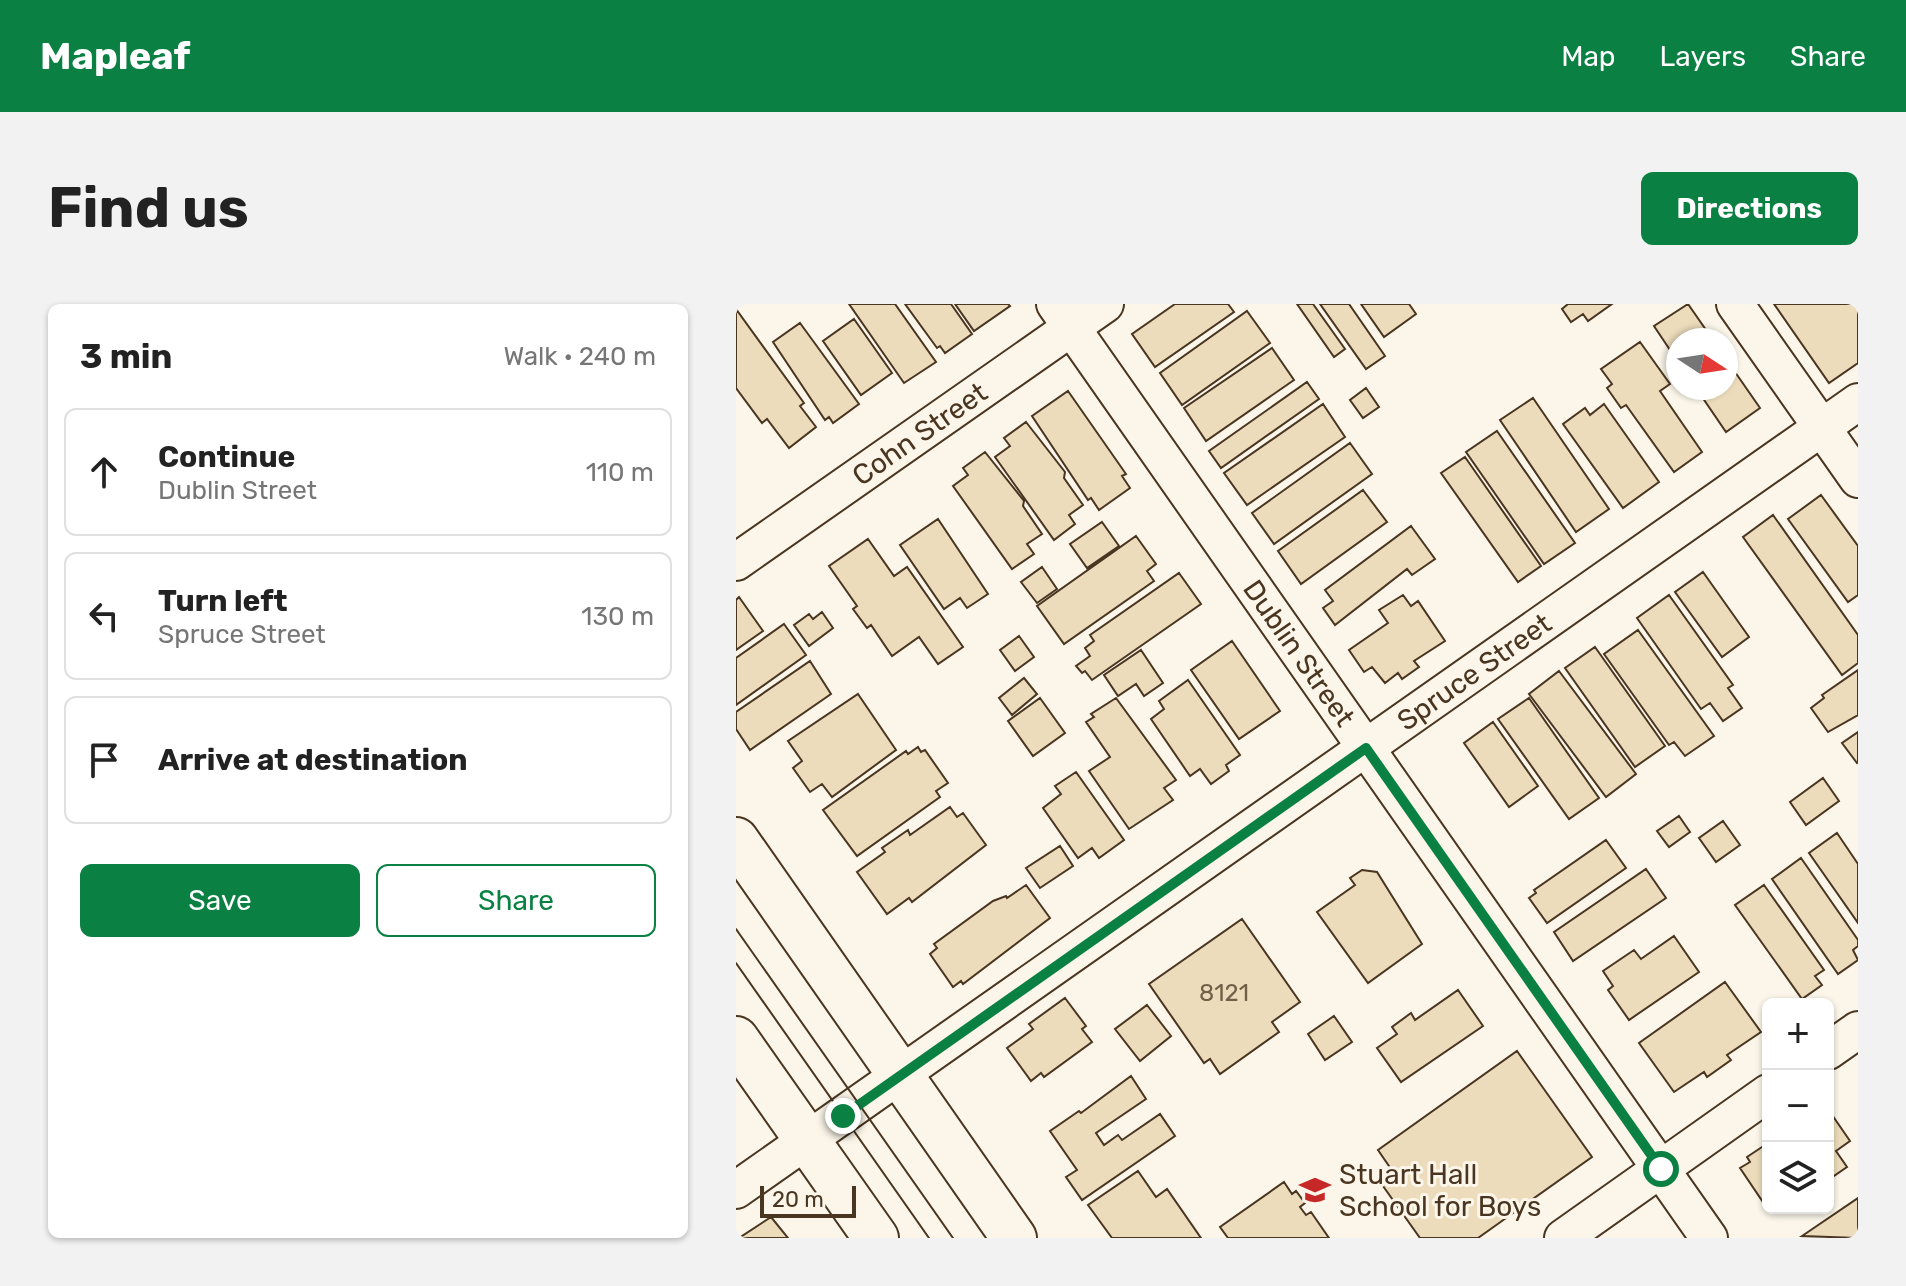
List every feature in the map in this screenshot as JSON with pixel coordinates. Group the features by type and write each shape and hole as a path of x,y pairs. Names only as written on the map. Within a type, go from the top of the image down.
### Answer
{"main road":[{"path":"736,840 1014,1238"},
{"path":"736,1039 876,1238"}],"street":[{"name":"Cohn Street","path":"736,562 1063,316 1105,304"},
{"path":"1735,304 1858,479"},
{"name":"Dublin Street","path":"1063,316 1709,1238"},
{"name":"Spruce Street","path":"736,1190 1858,402"},
{"path":"1834,1047 1858,1030"},
{"path":"1563,1238 1762,1097"}],"building":[{"path":"849,304 895,304 936,362 904,383"},
{"path":"905,304 951,304 972,334 945,353 940,346 937,348"},
{"path":"955,304 1008,304 1010,306 974,331"},
{"path":"1175,304 1228,304 1234,312 1155,367 1132,334"},
{"path":"1297,304 1313,304 1345,349 1334,357"},
{"path":"1320,304 1349,304 1385,356 1366,369"},
{"path":"1361,304 1409,304 1416,314 1384,337"},
{"path":"1568,304 1612,304 1588,321 1583,314 1571,322 1562,309"},
{"path":"1688,304 1705,328 1666,328 1666,344 1654,326"},
{"path":"1774,304 1858,304 1858,363 1829,383"},
{"path":"736,309 804,403 800,406 816,427 789,448 767,419 762,423 736,388"},
{"path":"1247,311 1270,343 1182,405 1160,373"},
{"path":"854,319 892,373 861,395 823,341"},
{"path":"800,323 859,404 833,423 829,417 825,420 773,342"},
{"path":"1640,342 1666,378 1666,387 1660,391 1702,452 1674,472 1626,405 1621,408 1607,388 1612,384 1601,369"},
{"path":"1272,348 1294,380 1206,441 1184,408"},
{"path":"1738,376 1760,408 1726,432 1704,400 1738,400"},
{"path":"1307,382 1319,399 1221,468 1209,451"},
{"path":"1366,388 1379,407 1363,418 1350,400"},
{"path":"1068,391 1126,474 1122,476 1130,488 1099,510 1091,498 1088,500 1032,416"},
{"path":"1533,398 1609,509 1576,532 1500,420"},
{"path":"1323,404 1345,437 1247,505 1224,473"},
{"path":"1604,404 1659,482 1623,508 1563,424 1585,408 1590,415"},
{"path":"1026,422 1065,472 1064,478 1083,505 1069,515 1075,524 1054,540 995,457 1010,446 1004,438"},
{"path":"1497,431 1575,543 1544,564 1466,452"},
{"path":"1350,443 1372,474 1274,544 1252,513"},
{"path":"985,452 1024,501 1023,506 1042,534 1027,544 1034,554 1012,569 953,486 968,475 963,468"},
{"path":"1465,457 1541,566 1518,582 1441,473"},
{"path":"1363,490 1387,522 1301,584 1278,551"},
{"path":"1821,495 1858,546 1858,595 1848,602 1788,519"},
{"path":"1773,515 1858,635 1858,663 1842,675 1743,537"},
{"path":"938,519 988,594 967,608 960,598 944,609 900,545"},
{"path":"1102,522 1119,546 1087,568 1070,544"},
{"path":"1411,526 1435,559 1412,575 1407,569 1335,625 1323,608 1333,601 1325,590"},
{"path":"1136,536 1156,564 1147,571 1154,581 1064,644 1037,606"},
{"path":"868,539 894,576 907,567 963,647 938,664 919,637 892,656 871,625 867,628 853,609 857,606 829,566"},
{"path":"1042,567 1057,589 1037,603 1021,582"},
{"path":"1703,572 1749,637 1722,657 1675,592"},
{"path":"1179,573 1201,604 1092,680 1085,671 1082,673 1076,666 1090,656 1085,648 1094,641 1090,635"},
{"path":"1403,595 1411,606 1418,601 1445,641 1414,661 1419,667 1402,679 1398,673 1385,683 1372,667 1364,672 1349,650 1388,623 1379,610"},
{"path":"1669,595 1733,685 1728,688 1742,708 1723,721 1710,703 1701,709 1637,618"},
{"path":"739,597 763,631 736,650 736,600"},
{"path":"822,612 833,628 809,646 794,625 809,614 813,619"},
{"path":"784,624 806,655 736,705 736,658"},
{"path":"1638,630 1714,736 1685,756 1674,742 1669,745 1604,654"},
{"path":"1019,636 1034,657 1015,671 1000,650"},
{"path":"1232,641 1280,711 1239,739 1191,670"},
{"path":"1595,647 1665,746 1635,767 1565,668"},
{"path":"1141,650 1163,683 1144,696 1136,684 1118,696 1104,675"},
{"path":"810,661 831,694 750,750 736,729 736,712"},
{"path":"1858,670 1858,715 1828,732 1811,708 1824,698 1822,695"},
{"path":"1559,671 1636,774 1606,797 1529,694"},
{"path":"1024,678 1037,694 1012,715 999,698"},
{"path":"1188,680 1240,755 1226,765 1229,771 1211,784 1200,769 1190,776 1151,719 1164,709 1159,701"},
{"path":"858,694 896,750 832,797 822,784 810,792 793,768 802,761 788,741"},
{"path":"1040,698 1065,733 1033,756 1008,721"},
{"path":"1116,698 1176,780 1164,788 1173,800 1129,829 1089,771 1110,757 1086,722 1094,717 1091,714"},
{"path":"1529,698 1599,798 1569,819 1498,719"},
{"path":"1493,722 1538,786 1509,807 1464,743"},
{"path":"1858,732 1858,762 1857,763 1842,743"},
{"path":"918,747 921,752 925,750 948,783 936,791 940,797 857,856 823,810 906,751 908,754"},
{"path":"1076,772 1124,840 1099,858 1092,848 1078,858 1043,808 1061,794 1055,786"},
{"path":"1823,778 1839,801 1806,825 1790,802"},
{"path":"950,807 957,817 963,813 986,845 912,902 909,898 887,914 857,872 885,852 882,848 908,830 910,835"},
{"path":"1679,816 1690,832 1669,847 1657,831"},
{"path":"1723,821 1740,845 1716,862 1699,838"},
{"path":"1837,833 1858,864 1858,923 1809,853"},
{"path":"1606,840 1626,868 1547,923 1529,898 1536,893 1534,890"},
{"path":"1060,846 1073,866 1040,888 1026,868"},
{"path":"1801,858 1858,940 1858,946 1853,950 1858,960 1838,974 1772,879"},
{"path":"1646,869 1666,898 1573,961 1554,932"},
{"path":"1362,870 1377,872 1422,944 1368,983 1317,912 1355,885 1350,878"},
{"path":"1026,885 1050,918 963,984 961,981 953,987 930,954 937,948 934,944 993,901 1007,898"},
{"path":"1764,885 1824,970 1815,976 1822,985 1801,998 1735,905"},
{"path":"1242,919 1300,1002 1272,1022 1279,1032 1220,1074 1210,1059 1204,1063 1149,984"},
{"path":"1674,936 1699,972 1629,1020 1608,990 1613,986 1603,971 1634,950 1641,959"},
{"path":"1725,982 1761,1032 1727,1055 1731,1060 1707,1077 1704,1072 1674,1092 1639,1043"},
{"path":"1458,990 1483,1026 1401,1082 1377,1048 1397,1034 1392,1027 1411,1013 1415,1020"},
{"path":"1065,998 1086,1026 1082,1029 1092,1042 1044,1077 1041,1073 1031,1081 1007,1048 1033,1029 1029,1024"},
{"path":"1147,1005 1171,1036 1140,1061 1115,1029"},
{"path":"1334,1016 1352,1042 1325,1060 1308,1034"},
{"path":"1517,1051 1592,1157 1478,1238 1420,1238 1378,1179 1391,1169 1378,1150"},
{"path":"1131,1076 1146,1099 1096,1133 1104,1145 1118,1135 1122,1140 1160,1114 1175,1136 1082,1200 1066,1177 1077,1170 1050,1131 1079,1111 1081,1113"},
{"path":"1834,1118 1850,1141 1836,1151 1847,1167 1834,1176"},
{"path":"1762,1147 1762,1201 1740,1168 1750,1162 1747,1157"},
{"path":"1138,1171 1156,1197 1167,1189 1201,1238 1112,1238 1088,1205"},
{"path":"1284,1182 1292,1194 1296,1191 1305,1203 1300,1207 1306,1215 1311,1212 1329,1238 1228,1238 1220,1227"},
{"path":"1858,1198 1858,1238 1802,1236"},
{"path":"771,1217 788,1238 739,1238"}],"tram line":[{"path":"736,929 953,1238"},
{"path":"736,963 929,1238"}],"place":[{"name":"Stuart Hall School for Boys","path":"1315,1190"}],"route":[{"path":"843,1116 1366,748 1661,1169"}]}
